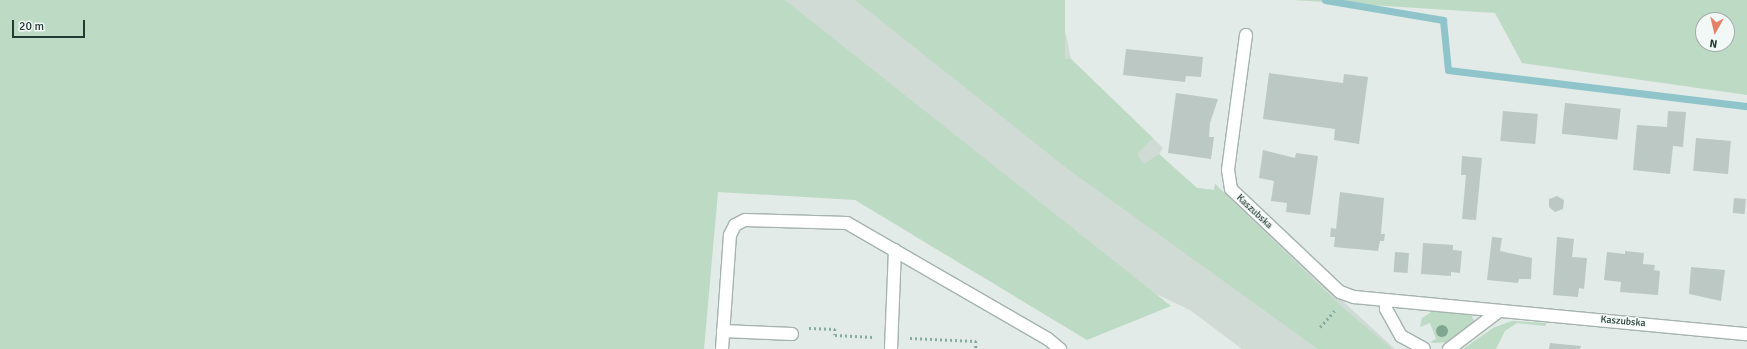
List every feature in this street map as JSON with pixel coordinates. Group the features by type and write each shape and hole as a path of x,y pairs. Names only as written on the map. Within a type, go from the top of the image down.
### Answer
{"street":[{"name":"Kaszubska","path":"1246,35 1228,170 1231,189 1340,292 1386,300 1747,334"},
{"path":"722,349 730,235 735,225 746,220 847,223 895,250 1060,349"},
{"path":"891,349 895,250"},
{"path":"1386,300 1386,309 1401,336 1424,349"},
{"path":"1449,349 1500,311"},
{"path":"723,332 792,334"}],"shaded area":[{"path":"761,0 1032,0 1066,34 1071,59 1163,148 1159,154 1197,188 1214,190 1215,184 1395,349 1242,349 1190,310 1079,258"}],"green space":[{"path":"0,0 785,0 1171,306 1087,340 855,200 718,192 704,349 0,349"},
{"path":"855,0 1065,0 1065,59 1071,59 1153,138 1137,154 1144,164 1159,154 1197,188 1214,190 1215,184 1341,306 1392,349 1318,349 1065,167"},
{"path":"1293,0 1747,0 1747,95 1522,63 1495,13"},
{"path":"1433,311 1471,315 1475,322 1449,342 1430,342 1436,339 1430,323 1420,327 1422,318"},
{"path":"1512,321 1546,323 1546,326 1517,323 1505,331 1496,349 1463,349 1493,328"}],"building":[{"path":"1126,49 1203,57 1201,77 1186,76 1185,82 1123,75"},
{"path":"1269,73 1343,83 1344,74 1368,77 1359,144 1334,140 1335,129 1263,119"},
{"path":"1176,93 1218,99 1210,123 1209,137 1214,137 1211,159 1168,153"},
{"path":"1565,103 1621,109 1617,140 1562,134"},
{"path":"1503,111 1538,114 1535,144 1500,141"},
{"path":"1668,111 1686,112 1683,147 1673,146 1670,174 1633,170 1637,125 1667,127"},
{"path":"1696,138 1731,141 1728,174 1693,171"},
{"path":"1263,150 1295,158 1296,153 1318,156 1310,215 1286,212 1287,203 1271,201 1274,181 1259,178"},
{"path":"1462,156 1482,158 1476,220 1462,219 1466,175 1461,175"},
{"path":"1340,192 1384,198 1381,234 1385,234 1384,241 1380,241 1378,251 1334,247 1335,237 1330,237 1331,228 1336,229"},
{"path":"1557,196 1564,200 1563,209 1555,212 1549,207 1549,199"},
{"path":"1734,198 1746,199 1745,214 1733,213"},
{"path":"1492,237 1502,238 1500,251 1532,258 1531,279 1519,279 1518,283 1487,280"},
{"path":"1557,237 1574,239 1572,257 1587,258 1584,289 1579,288 1578,297 1553,295"},
{"path":"1423,243 1453,245 1453,250 1462,251 1460,273 1451,272 1451,276 1421,274"},
{"path":"1625,251 1644,253 1643,264 1655,265 1654,270 1660,271 1658,295 1620,292 1621,282 1604,280 1607,252 1625,254"},
{"path":"1395,252 1409,253 1408,273 1394,272"},
{"path":"1691,267 1725,270 1721,301 1689,294"},
{"path":"1550,343 1581,346 1580,349 1549,349"}],"waterway":[{"path":"1325,0 1443,20 1448,70 1747,106"}]}
